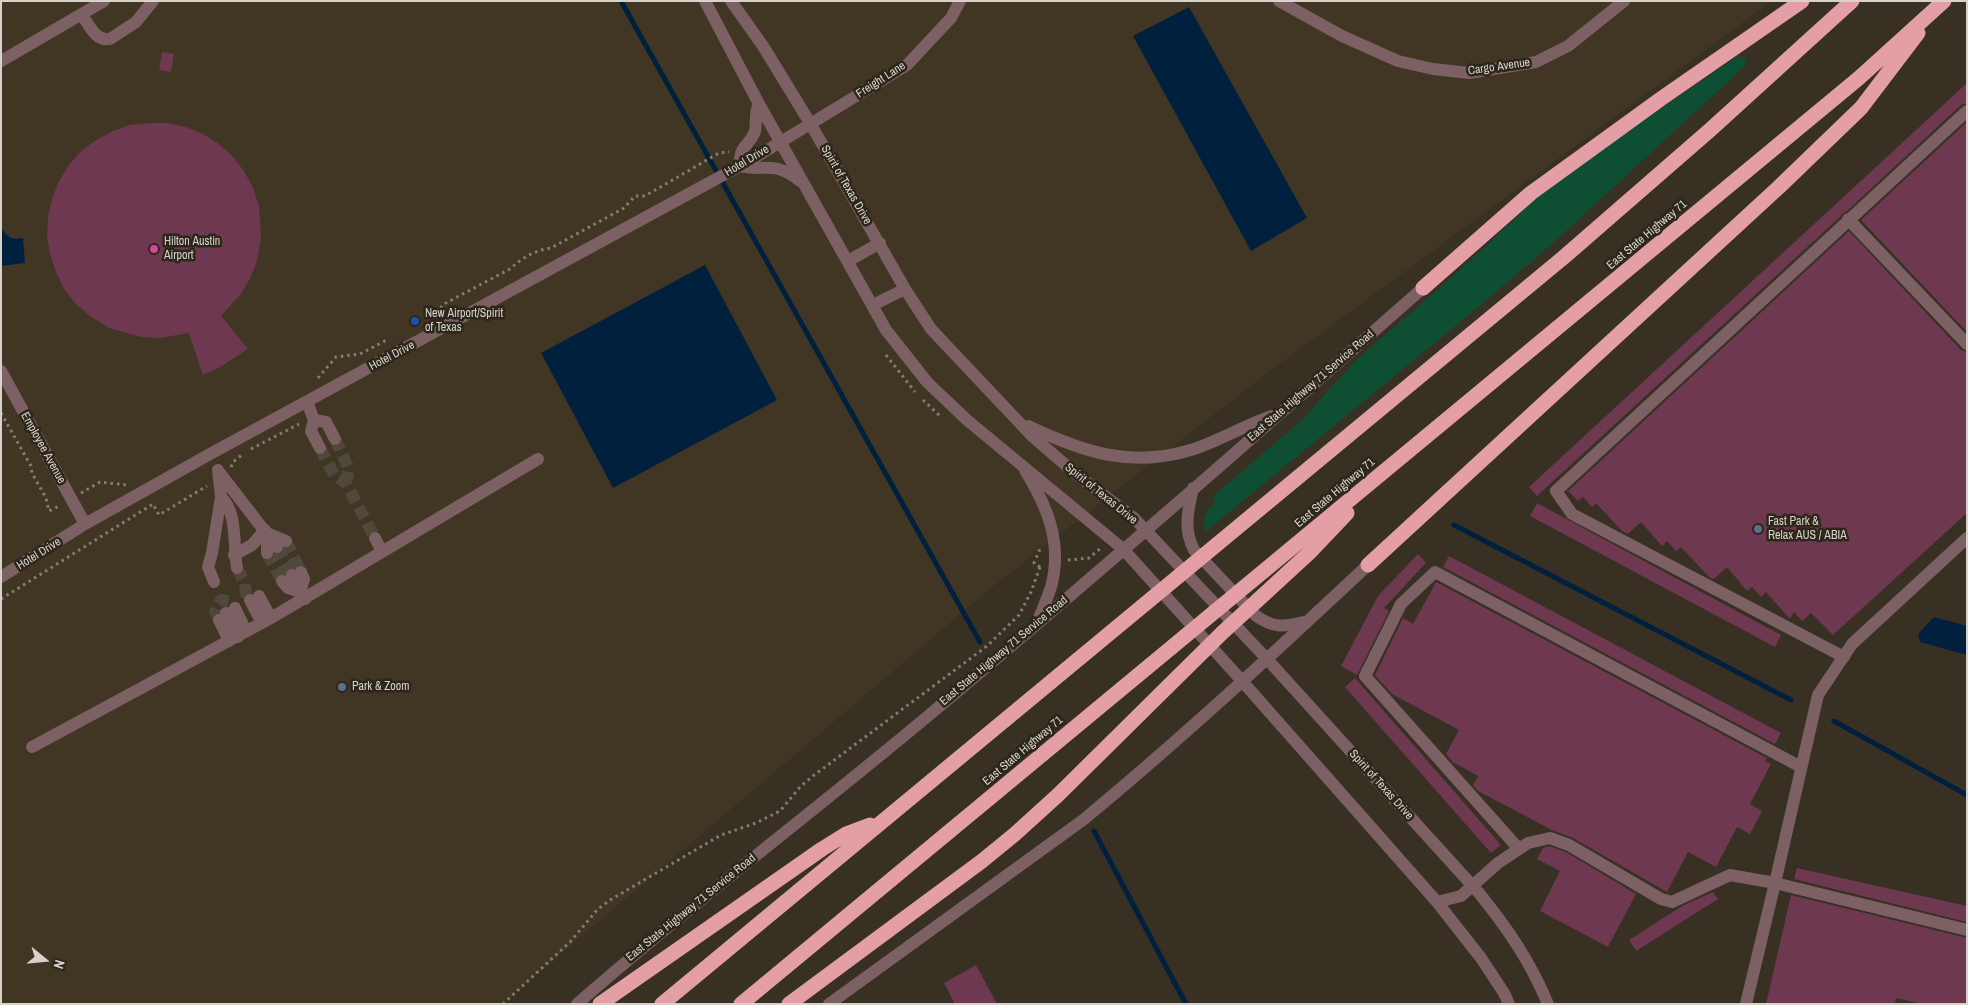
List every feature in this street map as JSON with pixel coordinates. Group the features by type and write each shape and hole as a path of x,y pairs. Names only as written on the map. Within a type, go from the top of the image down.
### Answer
{"highway":[{"path":"1423,288 1531,193 1662,98 1802,1"},
{"path":"662,1004 1630,201 1852,1"},
{"path":"1368,565 1756,208 1854,114 1886,77 1939,5"},
{"name":"East State Highway 71","path":"741,1004 1859,78 1939,5"},
{"path":"789,1004 982,861 1015,834 1058,795 1182,672 1278,582 1328,533 1391,466"},
{"path":"600,1004 822,849 846,834 883,820"},
{"path":"671,1004 704,968"}],"street":[{"path":"1,61 82,16 104,1"},
{"path":"82,16 98,38 110,39 136,22 153,1"},
{"path":"705,1 759,104 886,330 927,382 967,420 1123,549 1437,902 1481,958 1509,1004"},
{"name":"Spirit of Texas Drive","path":"731,1 763,46 810,123 905,289 931,329 1032,436 1068,468 1122,508 1145,530 1267,659 1472,886 1508,929 1536,976 1548,1004"},
{"name":"Freight Lane","path":"810,123 907,65 951,18 960,1"},
{"name":"Cargo Avenue","path":"1279,1 1342,36 1398,61 1433,69 1469,73 1536,62 1568,46 1624,1"},
{"path":"759,104 756,108 755,130 734,169 754,169 770,166 792,174 804,184"},
{"path":"1844,656 1572,514 1556,491 1967,111"},
{"name":"Hotel Drive","path":"1,577 86,524 210,454 711,182 810,123"},
{"path":"1848,220 1967,344"},
{"path":"848,261 880,243"},
{"name":"East State Highway 71 Service Road","path":"577,1004 630,958 860,772 1036,624 1423,288"},
{"path":"873,305 905,289"},
{"name":"Employee Avenue","path":"1,371 86,524"},
{"path":"307,402 308,421 320,448"},
{"path":"1022,424 1093,453 1136,458 1158,457 1188,451 1279,414"},
{"path":"308,421 326,422 335,439"},
{"path":"210,454 224,471 248,512 266,532 276,547"},
{"path":"32,747 267,620 302,595 382,552 538,459"},
{"path":"1020,462 1044,503 1055,541 1055,560 1051,587 1036,624"},
{"path":"214,582 208,567 212,554 224,471"},
{"path":"1194,488 1188,509 1187,526 1188,539 1194,550 1255,615 1264,622 1277,626 1308,621"},
{"path":"221,497 228,503 233,521 234,555 237,568"},
{"path":"234,555 252,545 266,532"},
{"path":"375,538 382,552"},
{"path":"1746,1004 1818,695 1852,644 1967,538"},
{"path":"829,1004 1083,820 1123,787 1267,659 1368,565"},
{"path":"1519,849 1365,676 1401,604 1435,572 1801,767"},
{"path":"292,576 304,579 302,595 288,588 292,576"},
{"path":"254,598 267,620"},
{"path":"227,614 238,636"},
{"path":"1437,902 1461,896 1498,863 1528,843 1550,838 1569,845 1661,899 1672,902 1730,875 1775,883 1967,930"}],"path":[{"path":"449,301 510,269 516,263 542,248 551,248 624,208 635,196 645,196 719,153"},
{"path":"321,376 336,357 360,354 385,341"},
{"path":"1,413 31,466 32,473 46,498 49,511 54,508"},
{"path":"224,471 238,457 308,421"},
{"path":"90,487 105,482 133,484"},
{"path":"1,599 153,504 159,515 211,484"},
{"path":"1065,560 1090,558 1105,544"},
{"path":"503,1004 570,942 598,909 610,900 721,835 756,823 780,811 801,786 813,776 987,646 1019,615 1031,592 1041,565"}],"shaded area":[{"path":"1,1 1772,1 1270,371 991,588 502,1004 1,1004"}],"green space":[{"path":"1738,56 1746,58 1746,65 1551,245 1205,532 1204,523 1206,515 1216,501 1212,497 1302,420 1366,351 1449,280 1539,196 1603,148"}],"water":[{"path":"1189,7 1307,218 1251,251 1133,36"},
{"path":"1,227 10,237 15,239 23,238 25,263 1,266"},
{"path":"705,265 777,400 613,488 541,353"},
{"path":"1934,617 1967,626 1967,655 1920,642 1918,634"}],"building":[{"path":"162,52 174,54 171,72 159,70"},
{"path":"1967,83 1967,103 1961,105 1537,496 1529,487"},
{"path":"1967,122 1967,332 1861,220"},
{"name":"Hilton Austin Airport","path":"168,123 186,127 203,134 219,144 244,171 253,188 259,206 261,238 257,261 250,279 240,295 221,316 248,349 220,367 203,375 189,333 160,338 141,337 109,328 76,304 64,289 50,254 47,236 48,217 59,181 69,165 81,151 113,131 130,125"},
{"path":"1849,231 1961,350 1967,352 1967,513 1833,635 1811,613 1802,621 1794,612 1790,619 1766,592 1761,597 1752,587 1747,591 1727,567 1714,579 1709,577 1681,547 1676,551 1667,541 1662,546 1641,522 1628,534 1622,531 1596,503 1592,507 1583,497 1578,501 1568,491"},
{"path":"1537,503 1781,635 1775,647 1530,516"},
{"path":"1418,554 1426,563 1384,608 1389,611 1357,675 1341,666 1378,596"},
{"path":"1449,556 1781,733 1775,744 1443,567"},
{"path":"1436,582 1767,758 1765,761 1771,764 1750,804 1762,811 1750,834 1737,827 1716,867 1688,852 1667,892 1573,838 1552,830 1478,791 1473,785 1478,776 1453,762 1446,754 1459,730 1392,694 1375,675 1403,618 1413,624"},
{"path":"1355,678 1501,845 1491,853 1345,687"},
{"path":"1549,846 1566,852 1636,894 1608,947 1540,911 1560,871 1537,859 1543,848"},
{"path":"1797,868 1967,906 1967,922 1794,879"},
{"path":"1713,892 1718,899 1636,951 1629,940 1682,906"},
{"path":"1791,895 1967,938 1967,1004 1922,1004 1896,998 1895,1004 1766,1004"},
{"path":"976,965 997,1004 955,1004 944,983"}],"waterway":[{"path":"621,1 980,642"},
{"path":"1454,525 1791,700"},
{"path":"1834,721 1967,795"},
{"path":"1094,831 1186,1004"}],"tunnel":[{"path":"335,439 349,469 346,483"},
{"path":"320,448 334,475 346,483 375,538"},
{"path":"286,541 301,572"},
{"path":"277,547 292,575"},
{"path":"267,553 282,581"},
{"path":"237,568 245,583 246,594 250,600"},
{"path":"219,620 215,611 221,600 232,602 235,608"}],"place":[{"name":"Hilton Austin Airport","path":"154,249"},
{"name":"New Airport/Spirit of Texas","path":"415,321"},
{"name":"Fast Park & Relax AUS / ABIA","path":"1758,529"},
{"name":"Park & Zoom","path":"342,687"}]}
